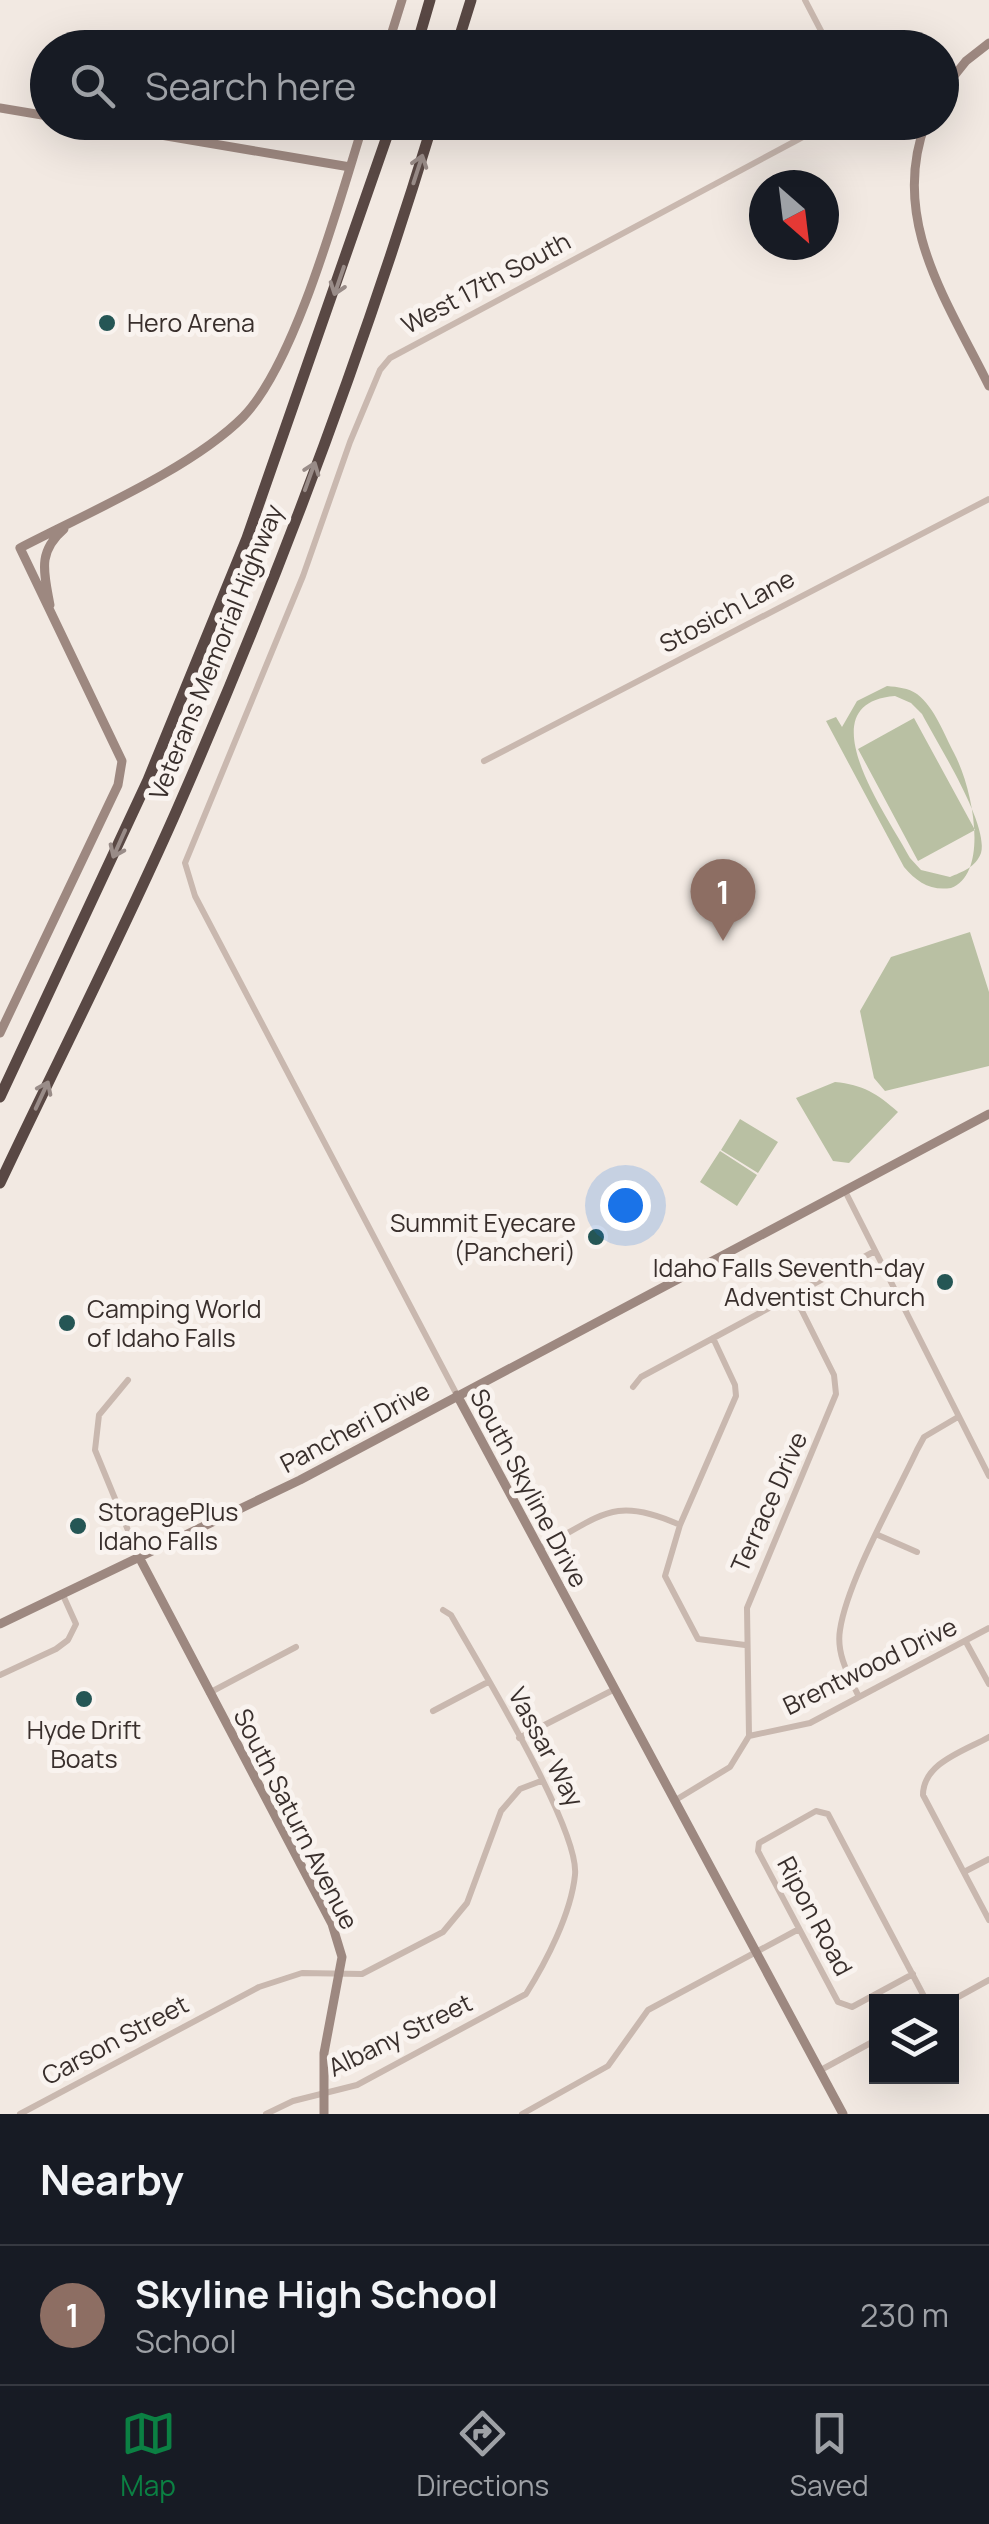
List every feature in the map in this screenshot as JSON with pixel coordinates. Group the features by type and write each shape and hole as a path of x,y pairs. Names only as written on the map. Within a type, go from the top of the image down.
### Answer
{"highway":[{"path":"421,30 430,0"},
{"path":"462,30 471,0"},
{"name":"Veterans Memorial Highway","path":"0,1097 148,780 247,538 386,140"},
{"name":"Veterans Memorial Highway","path":"0,1183 183,795 297,513 372,310 427,140"}],"street":[{"path":"393,30 402,0"},
{"path":"805,0 821,30"},
{"path":"959,69 989,43"},
{"path":"0,108 30,113"},
{"path":"188,140 350,168"},
{"path":"0,1033 121,775 118,749 20,548 204,449 244,416 281,360 359,140"},
{"name":"West 17th South","path":"187,876 184,863 190,846 302,576 380,370 390,358 797,140"},
{"path":"922,140 913,175 914,220 926,258 989,386"},
{"name":"Stosich Lane","path":"484,761 989,499"},
{"path":"54,622 42,560 55,537 77,518"},
{"name":"South Skyline Drive","path":"187,876 538,1550 843,2114"},
{"name":"Pancheri Drive","path":"0,1624 300,1480 989,1114"},
{"path":"845,1190 989,1476"},
{"path":"632,1387 640,1376 875,1250"},
{"name":"Terrace Drive","path":"749,1736 745,1645 752,1589 835,1402 834,1375 794,1295"},
{"path":"713,1338 736,1384 736,1396 680,1526 665,1576 698,1639 745,1645"},
{"path":"128,1380 99,1415 94,1450 139,1558"},
{"path":"859,1696 844,1665 840,1630 878,1535 924,1438 958,1417"},
{"path":"538,1550 623,1507 643,1509 680,1526"},
{"path":"878,1535 917,1552"},
{"name":"South Saturn Avenue","path":"139,1558 332,1924 342,1957 329,2018 320,2095 324,2114"},
{"path":"0,1675 68,1640 76,1624 62,1592"},
{"name":"Vassar Way","path":"443,1610 452,1614 566,1825 576,1874 540,1972"},
{"name":"Brentwood Drive","path":"749,1736 794,1730 989,1628"},
{"path":"966,1642 989,1684"},
{"path":"209,1693 296,1646"},
{"path":"433,1711 488,1682"},
{"path":"519,1738 613,1690"},
{"path":"674,1801 730,1767 749,1736"},
{"path":"989,1737 931,1770 923,1784 923,1796 989,1920"},
{"name":"Carson Street","path":"20,2114 230,2002 302,1974 362,1974 443,1932 457,1918 478,1879 501,1811 520,1789 542,1782"},
{"name":"Ripon Road","path":"913,1974 844,2006 758,1852 759,1843 822,1810 828,1814 913,1974 923,1994"},
{"path":"964,1872 989,1859"},
{"path":"522,2114 608,2066 648,2010 799,1928"},
{"name":"Albany Street","path":"266,2114 293,2101 357,2085 526,1994 540,1972"},
{"path":"959,1996 989,1980"},
{"path":"819,2071 869,2044"}],"green space":[{"path":"887,686 906,689 923,700 943,730 961,769 972,809 922,714 911,703 895,696 869,703 856,719 854,740 872,791 910,858 921,870 950,877 970,867 963,880 951,888 924,884 904,867 826,721 836,717 842,727 857,701"},
{"path":"914,718 975,830 918,861 858,749"},
{"path":"970,932 989,992 989,1066 885,1091 874,1078 860,1011 891,957"},
{"path":"835,1082 869,1091 898,1112 849,1163 833,1161 796,1098"},
{"path":"740,1119 778,1142 758,1173 721,1150"},
{"path":"720,1151 757,1175 737,1206 700,1182"}],"place":[{"name":"Hero Arena","path":"107,323"},
{"name":"Skyline High School","path":"723,941"},
{"name":"Summit Eyecare (Pancheri)","path":"596,1237"},
{"name":"Idaho Falls Seventh-day Adventist Church","path":"945,1282"},
{"name":"Camping World of Idaho Falls","path":"67,1323"},
{"name":"StoragePlus Idaho Falls","path":"78,1526"},
{"name":"Hyde Drift Boats","path":"84,1699"}]}
